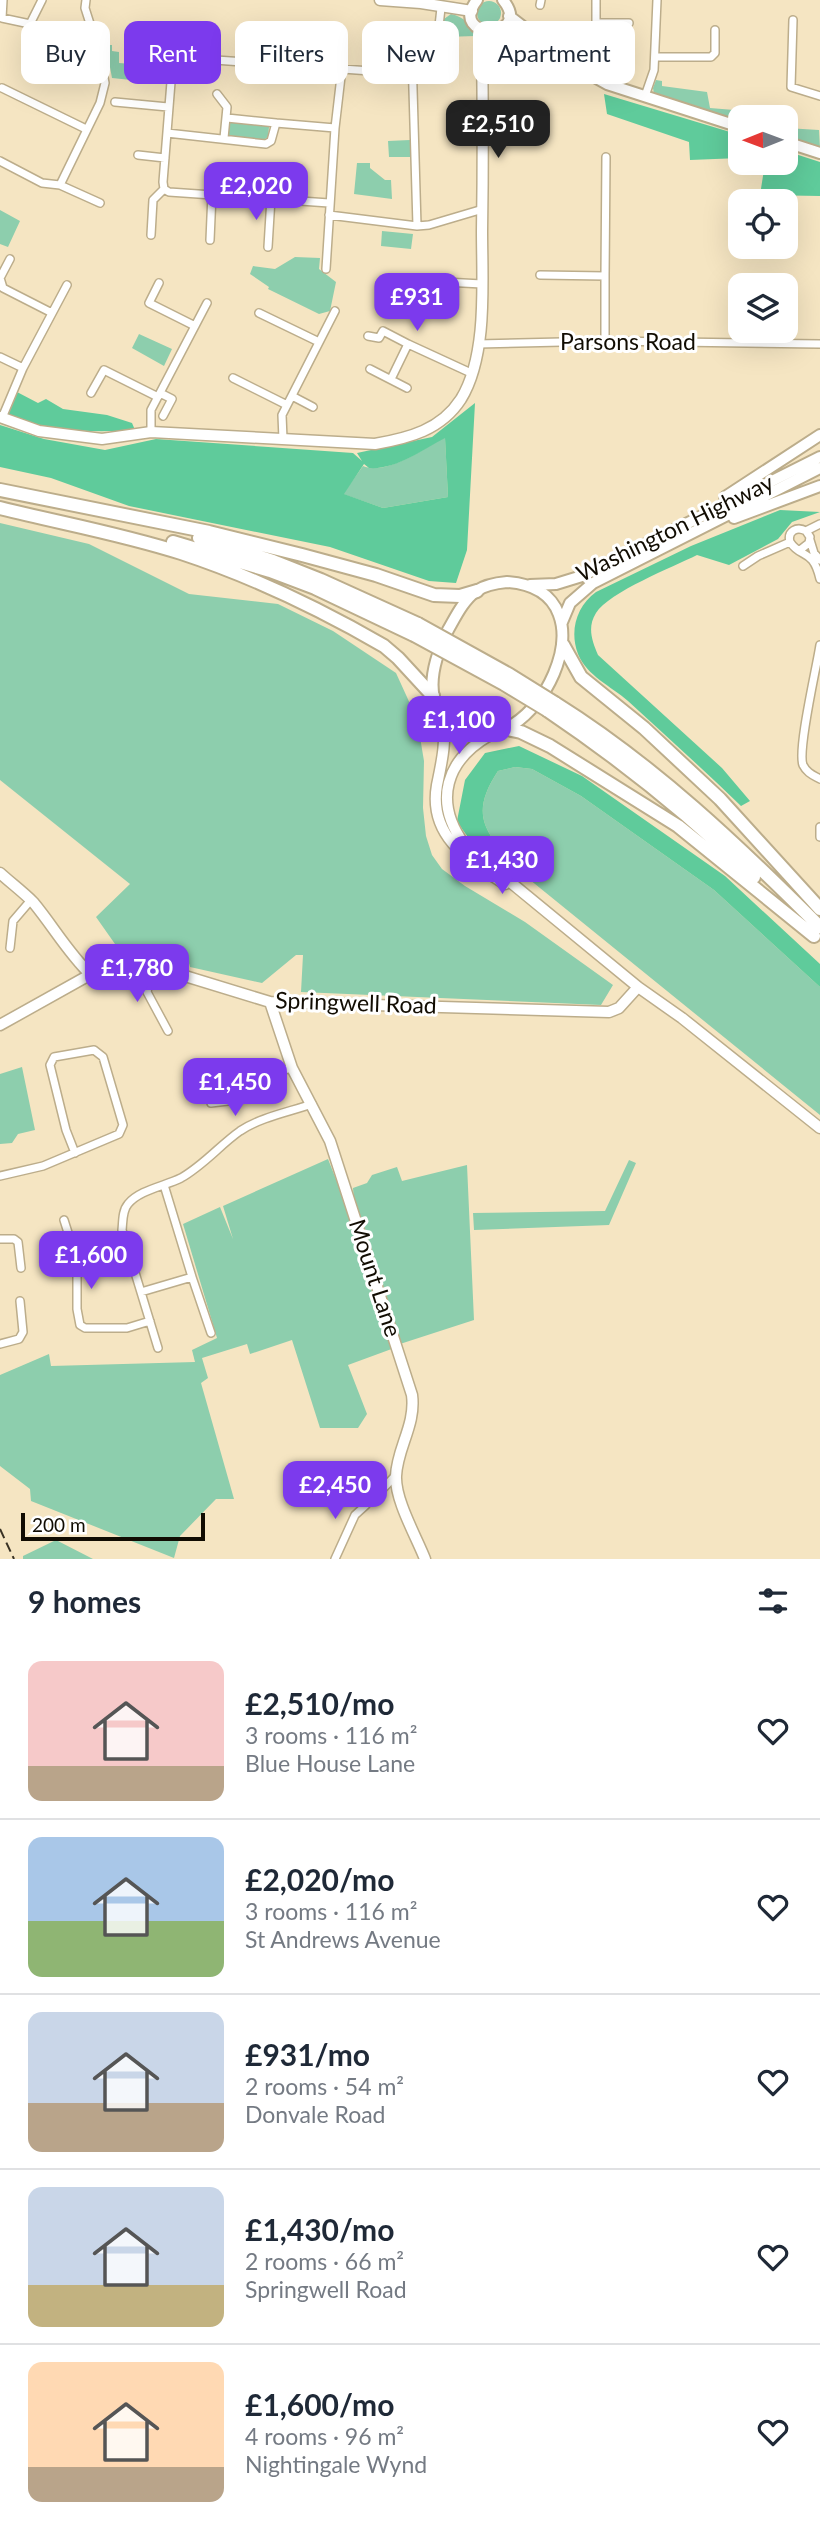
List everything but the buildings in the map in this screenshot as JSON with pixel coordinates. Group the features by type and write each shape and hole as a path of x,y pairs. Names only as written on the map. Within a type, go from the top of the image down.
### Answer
{"highway":[{"path":"0,490 209,532 376,575 434,595 460,596 477,591"},
{"path":"0,508 150,536 236,561 315,588 416,630"},
{"path":"0,508 160,547 255,581 384,646 433,696"},
{"path":"87,508 191,535 273,561 321,580 416,630 459,659 551,706 674,804 818,935"},
{"path":"563,645 581,677 653,736 720,799 820,909"},
{"path":"506,729 534,737 550,746 678,826 818,935"}],"main road":[{"path":"473,22 472,11 477,0"},
{"path":"503,0 509,10 506,21"},
{"path":"509,16 573,65 607,84 728,123"},
{"path":"798,146 820,153"},
{"path":"687,529 820,436"},
{"name":"Washington Highway","path":"562,622 570,603 593,583 820,457"},
{"name":"Washington Highway","path":"527,585 556,584 582,576 820,468"},
{"path":"687,529 820,486"},
{"path":"506,582 527,585 545,596 562,622 563,645 559,662 541,694 517,722 490,735 464,732 442,716 433,696 433,674 444,640 464,603 477,591 486,586 506,582"}],"street":[{"path":"3,0 1,21 30,24 42,0"},
{"path":"86,0 85,8 89,21"},
{"path":"380,0 421,2 441,8 472,11"},
{"path":"596,0 596,21"},
{"path":"645,96 654,70 657,0"},
{"path":"440,21 441,8"},
{"path":"793,20 791,87 820,96"},
{"path":"655,57 711,57 715,53 715,30"},
{"path":"60,185 103,97 105,84"},
{"path":"151,235 153,200 164,189 170,84"},
{"path":"326,270 329,202 340,84"},
{"path":"413,84 416,226"},
{"path":"68,285 23,368 1,417 39,430 102,439 151,432 375,444 409,439 438,425 461,399 478,344 482,284 482,84"},
{"path":"2,88 86,129"},
{"path":"217,94 227,107 224,138"},
{"path":"115,102 168,107"},
{"path":"227,118 335,128"},
{"path":"167,133 267,144 271,141 276,123"},
{"path":"138,155 165,158"},
{"path":"605,341 606,157"},
{"path":"0,161 42,183 60,185 100,203"},
{"path":"164,189 169,192 329,202"},
{"path":"210,240 212,194"},
{"path":"268,247 271,198"},
{"path":"329,215 416,226 429,225 483,209"},
{"path":"10,258 0,278 4,288 52,313"},
{"path":"540,275 605,276"},
{"path":"380,284 401,284 407,280 482,284"},
{"path":"159,283 149,303 195,326"},
{"path":"151,432 151,410 207,303"},
{"path":"283,439 282,415 335,311"},
{"path":"259,313 319,342"},
{"path":"368,336 379,338 383,331 471,373"},
{"name":"Parsons Road","path":"478,344 605,341 820,344"},
{"path":"391,379 408,344"},
{"path":"0,357 23,368"},
{"path":"370,369 407,388"},
{"path":"91,393 104,370 172,399 163,416"},
{"path":"233,378 287,405"},
{"path":"292,396 313,407"},
{"path":"819,563 794,548 789,536 793,531 806,531 820,524"},
{"path":"806,531 819,563 820,579"},
{"path":"800,550 807,546 810,540"},
{"path":"743,566 790,542"},
{"path":"820,645 804,737 803,764 809,773 820,779"},
{"path":"442,716 446,738 436,798 443,832 452,845 472,863 540,908"},
{"path":"490,735 468,749 452,771 448,785 449,818 464,844 638,987 682,1018 820,1128"},
{"path":"820,827 820,837"},
{"path":"0,873 31,900 71,954 91,975"},
{"path":"10,948 13,921 31,900"},
{"name":"Springwell Road","path":"0,1025 102,968 126,966 185,976 270,1002 609,1012 619,1008 638,987"},
{"path":"151,971 147,992 167,1031"},
{"name":"Mount Lane","path":"270,1002 292,1068 312,1104 334,1154 412,1395 412,1422 396,1475"},
{"path":"0,1176 43,1166 75,1153 122,1131 123,1125 103,1057 98,1051 54,1057 50,1065 66,1130 75,1153"},
{"path":"205,1075 211,1102 228,1101 239,1097 252,1079 292,1068"},
{"path":"158,1348 122,1230 123,1215 128,1204 139,1195 181,1177 216,1153 240,1131 312,1104"},
{"path":"164,1185 211,1333"},
{"path":"64,1220 77,1261 77,1309 80,1325 85,1328 127,1328 150,1321"},
{"path":"0,1239 14,1239 18,1242 20,1268"},
{"path":"141,1292 192,1277"},
{"path":"0,1344 19,1339 23,1332 20,1301"},
{"path":"335,1559 355,1515 396,1475"},
{"path":"396,1475 397,1491 425,1559"}],"green space":[{"path":"494,2 500,8 498,21 480,21 477,13 480,4"},
{"path":"451,14 460,17 471,28 473,36 459,37 459,21 444,19"},
{"path":"110,45 112,51 119,52 119,63 124,63 124,79 112,78"},
{"path":"656,80 662,81 662,86 707,92 710,108 728,110 728,119 654,94"},
{"path":"604,94 728,131 728,158 690,160 689,142 607,114"},
{"path":"233,121 266,124 269,127 268,137 262,141 229,138 228,125"},
{"path":"798,129 819,130 820,148 798,141"},
{"path":"410,140 411,157 389,157 388,141"},
{"path":"798,155 820,162 820,196 798,196 798,189 761,189 763,175 798,175"},
{"path":"357,163 370,163 370,168 385,180 391,180 392,199 354,194"},
{"path":"0,210 20,221 8,247 0,244"},
{"path":"382,231 413,234 411,249 381,246"},
{"path":"295,257 320,258 319,269 336,282 330,311 319,314 268,289 269,287 250,274 253,266 275,269"},
{"path":"139,334 172,349 164,366 132,348"},
{"path":"17,392 38,403 46,399 63,409 107,415 132,423 135,430 70,430 7,416"},
{"path":"475,403 467,550 456,583 429,581 330,547 129,506 51,478 0,467 0,425 44,439 105,450 156,439 353,453 362,461 357,453 432,437","holes":["445,438 448,497 383,508 344,494 364,464 369,468 389,466"]},
{"path":"445,437 448,497 383,508 343,494 363,466 372,468 394,464"},
{"path":"780,510 820,512 792,522 778,539 729,565 697,555 642,581 603,605 593,618 591,629 598,655 722,768 750,801 741,806 628,701 587,669 575,645 576,619 584,604 596,592 691,546"},
{"path":"0,523 89,544 189,594 278,604 333,631 396,673 417,719 424,761 423,808 426,836 432,855 442,869 465,886 525,922 613,985 601,1005 301,992 303,955 296,955 262,983 190,967 187,955 115,944 96,917 130,884 0,780"},
{"path":"519,746 582,776 725,876 820,964 820,987 714,890 581,796 532,769 515,767 498,771 484,801 485,825 519,871 499,865 483,854 457,821 465,780 485,753"},
{"path":"515,767 532,769 581,796 714,890 820,987 820,1115 519,871 491,835 483,814 484,801 498,771"},
{"path":"22,1067 35,1130 18,1134 12,1143 0,1144 0,1074"},
{"path":"328,1159 371,1268 397,1347 348,1365 367,1414 358,1428 320,1428 292,1340 250,1354 247,1344 202,1358 208,1378 201,1383 234,1499 216,1499 180,1536 174,1558 31,1501 30,1489 0,1466 0,1375 49,1354 51,1366 195,1362 192,1350 217,1338 183,1224 220,1207 233,1239 223,1206"},
{"path":"629,1160 636,1163 609,1225 474,1230 473,1213 605,1211"},
{"path":"467,1165 474,1320 400,1344 354,1201 353,1188 367,1183 372,1175 397,1167 402,1181"},
{"path":"56,1540 93,1559 23,1559 23,1556"}],"railway":[{"path":"0,1529 14,1559"}]}
